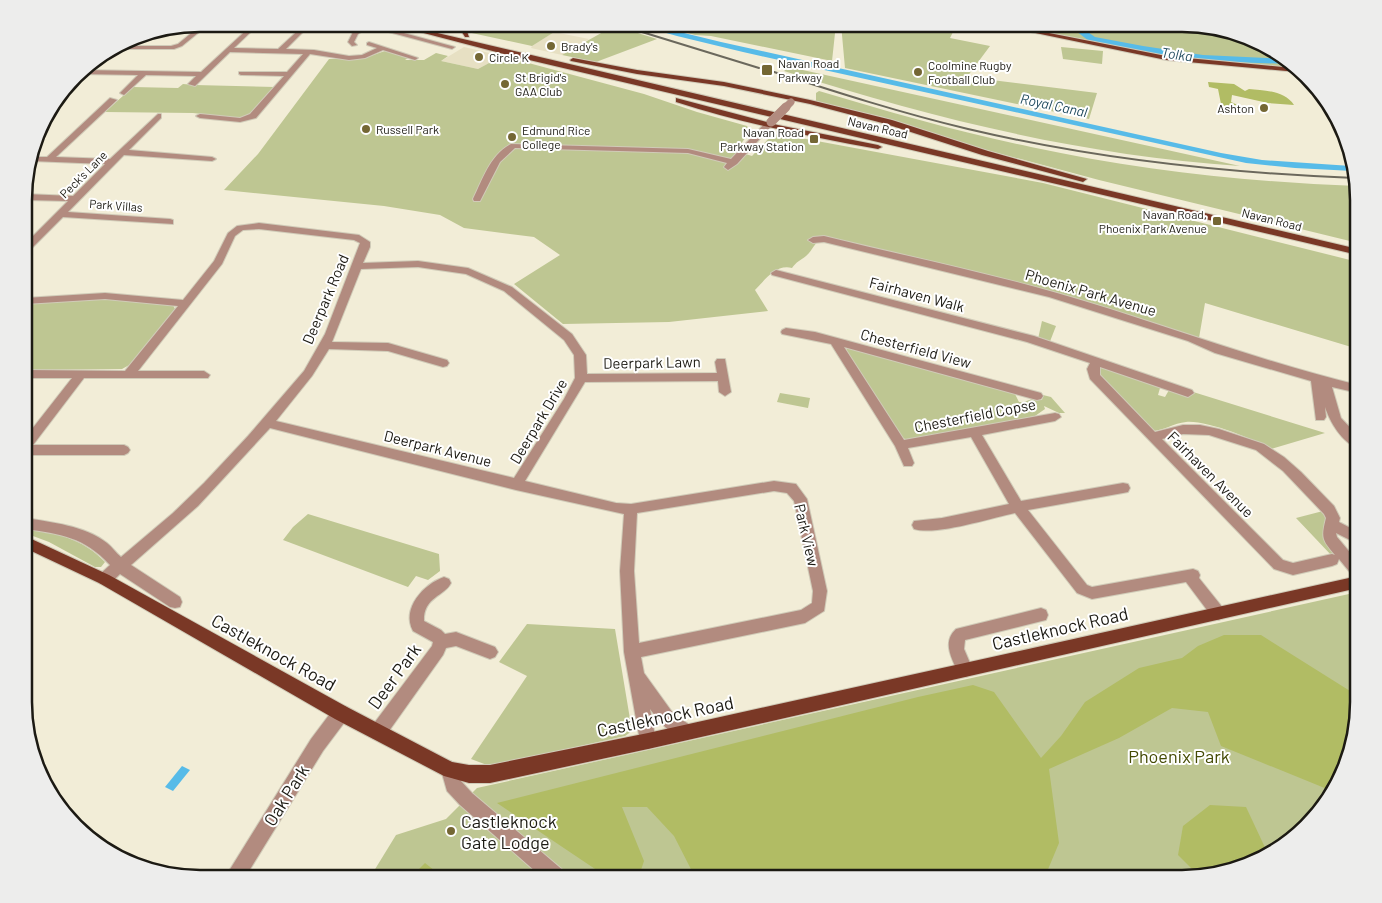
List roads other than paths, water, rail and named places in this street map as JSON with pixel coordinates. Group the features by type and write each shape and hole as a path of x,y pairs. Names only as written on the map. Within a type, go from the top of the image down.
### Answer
{"main road":[{"path":"1037,32 1166,58 1286,69"},
{"name":"Navan Road","path":"428,33 1349,250"},
{"name":"Navan Road","path":"453,33 1112,186 1349,245"},
{"path":"568,59 637,72 724,84 871,117 977,151 1112,186"},
{"path":"548,62 637,87 709,111 1087,188"},
{"name":"Castleknock Road","path":"32,545 104,579 341,713 450,770 468,774 490,774 686,732 1349,584"}],"street":[{"path":"130,48 172,48 180,45 195,33"},
{"path":"192,84 246,33"},
{"path":"280,51 299,33"},
{"path":"354,45 351,42 355,33"},
{"path":"399,33 452,47"},
{"path":"369,44 415,58"},
{"path":"227,50 308,52 349,58 363,57 383,48"},
{"path":"200,116 234,120 253,116 308,52"},
{"path":"92,72 201,74"},
{"path":"241,73 288,74"},
{"path":"124,93 143,74"},
{"path":"50,159 113,100"},
{"path":"477,198 501,154 514,146 688,151 731,165 793,100"},
{"name":"Peck's Lane","path":"32,243 158,116"},
{"path":"244,129 247,126 246,119"},
{"path":"122,152 212,158"},
{"path":"38,159 112,162"},
{"path":"32,197 75,199"},
{"name":"Park Villas","path":"61,214 170,222"},
{"name":"Deerpark Road","path":"104,579 164,530 194,501 267,423 313,366 343,306 356,266 365,247 365,242 359,238 250,226 239,229 230,235 219,262 186,303"},
{"path":"32,237 38,237"},
{"name":"Phoenix Park Avenue","path":"813,240 824,239 1052,295 1192,338 1220,350 1349,387"},
{"name":"Deerpark Drive","path":"356,266 408,264 468,271 508,289 568,337 580,355 581,378 569,401 516,485"},
{"name":"Fairhaven Walk","path":"782,272 1030,338 1096,362"},
{"path":"32,301 104,296 186,303"},
{"path":"129,374 186,303"},
{"name":"Chesterfield View","path":"786,332 806,334 1037,396"},
{"path":"835,342 901,445 908,463"},
{"path":"325,345 388,347 442,364"},
{"name":"Deerpark Lawn","path":"721,362 724,392"},
{"path":"1096,362 1163,391 1188,393"},
{"name":"Fairhaven Avenue","path":"1096,362 1093,369 1094,376 1279,564 1293,569 1332,560"},
{"path":"32,374 204,375"},
{"path":"32,439 81,374"},
{"name":"Deerpark Lawn","path":"581,378 723,377"},
{"path":"1317,379 1329,422 1349,436"},
{"path":"1328,389 1329,422"},
{"name":"Chesterfield Copse","path":"901,445 1055,417"},
{"name":"Deerpark Avenue","path":"267,423 516,485 616,508 631,509"},
{"path":"1152,437 1184,428 1197,427 1259,447 1285,465 1329,510 1333,518 1329,533 1330,539 1349,561"},
{"path":"974,431 1018,507 1082,589 1092,593 1191,576 1218,613"},
{"path":"32,448 124,450"},
{"name":"Park View","path":"631,509 774,486 791,488 800,499 820,591 819,606 805,616 632,652"},
{"path":"919,525 950,522 1018,507 1123,488"},
{"path":"631,509 627,571 632,652 648,740"},
{"path":"32,524 54,527 81,536 102,547 120,566 175,602"},
{"path":"1332,525 1349,534"},
{"name":"Deer Park","path":"378,732 438,650 441,642 437,634 419,626 417,622 419,609 429,592 437,584 444,584"},
{"path":"965,670 956,649 956,639 961,634 1041,615"},
{"name":"Deer Park","path":"441,642 456,639 490,652"},
{"path":"636,675 669,722 686,732"},
{"name":"Oak Park","path":"239,870 317,745 341,713"},
{"path":"450,770 453,786 466,800 548,870"}],"water":[{"name":"Royal Canal","path":"665,33 682,33 1221,153 1262,160 1346,166 1346,171 1246,163"},
{"path":"182,766 190,770 173,791 165,787"}],"waterway":[{"name":"Tolka","path":"1082,32 1092,39 1143,49 1203,58 1276,61"}],"railway":[{"path":"644,33 759,68"},
{"path":"771,71 943,123 1064,149 1209,168 1347,178"}],"place":[{"name":"Brady's","path":"551,46"},
{"name":"Circle K","path":"479,57"},
{"name":"Navan Road Parkway","path":"767,70"},
{"name":"Coolmine Rugby Football Club","path":"918,72"},
{"name":"St Brigid's GAA Club","path":"505,84"},
{"name":"Ashton","path":"1264,108"},
{"name":"Russell Park","path":"366,129"},
{"name":"Edmund Rice College","path":"512,137"},
{"name":"Navan Road Parkway Station","path":"814,139"},
{"name":"Navan Road, Phoenix Park Avenue","path":"1217,221"},
{"name":"Castleknock Gate Lodge","path":"451,831"}],"park label":[{"name":"Phoenix Park","path":"1179,756"}]}
